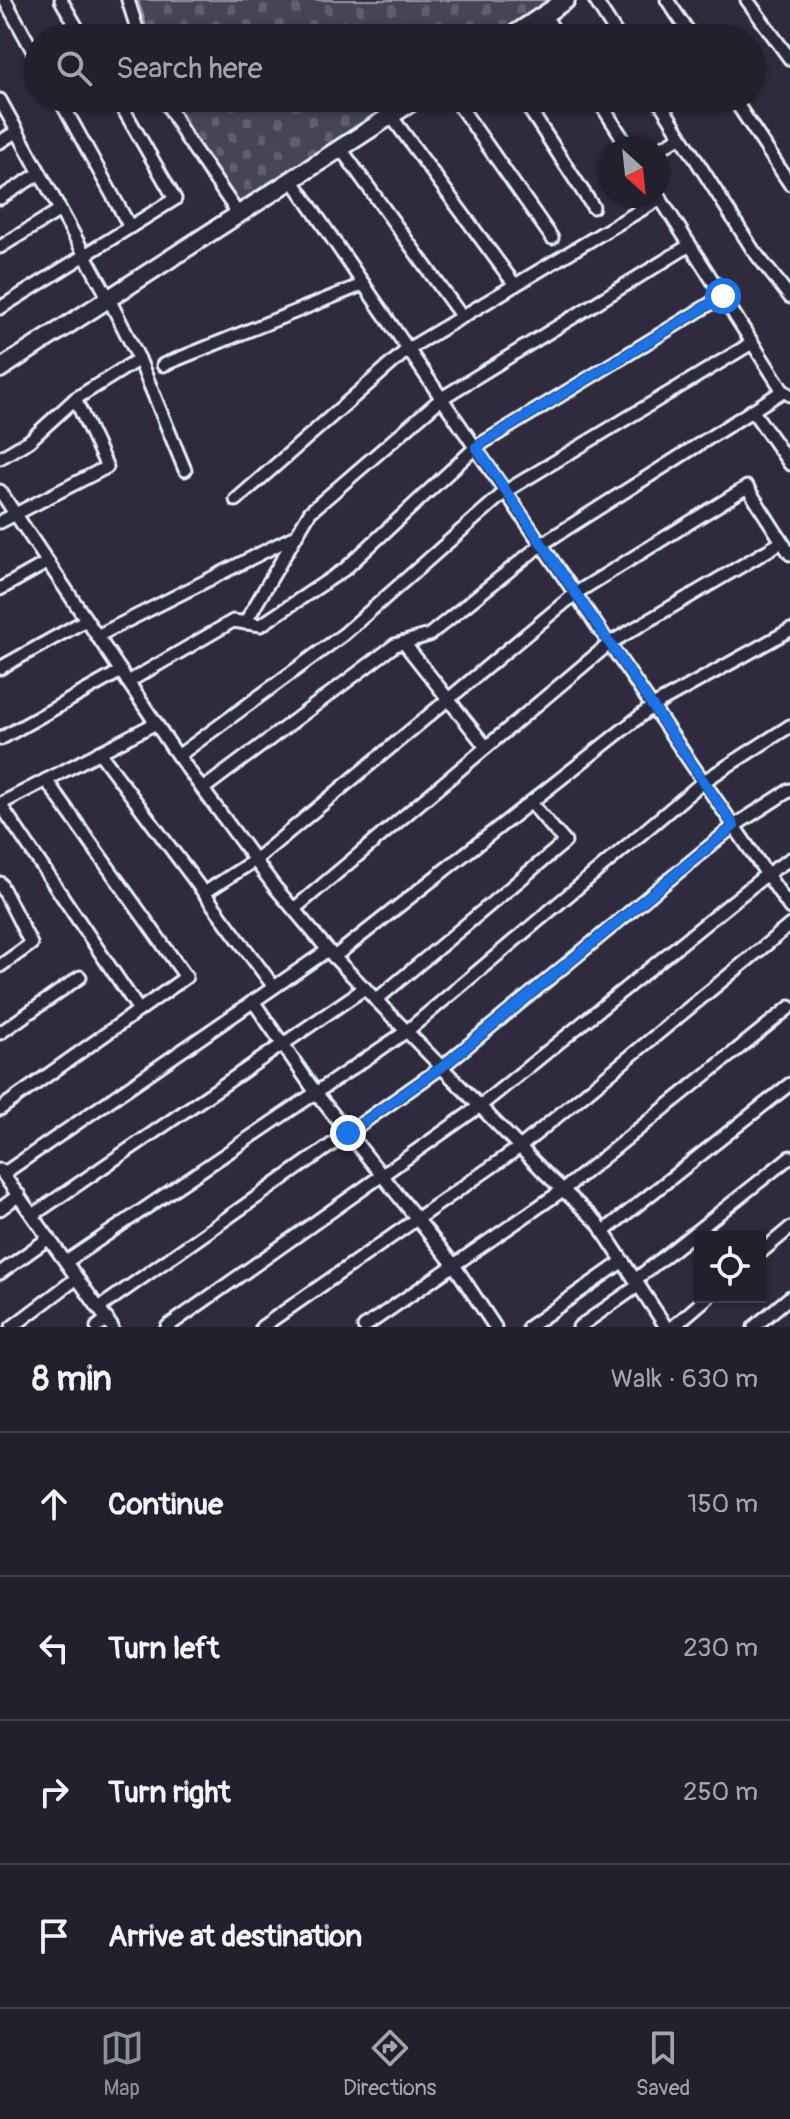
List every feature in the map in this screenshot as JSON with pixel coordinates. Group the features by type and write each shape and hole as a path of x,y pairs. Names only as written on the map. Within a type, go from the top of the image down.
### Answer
{"street":[{"path":"61,0 75,24"},
{"path":"128,0 136,24"},
{"path":"529,24 566,0"},
{"path":"595,0 610,24"},
{"path":"667,0 683,24"},
{"path":"747,0 764,24"},
{"path":"6,3 24,35"},
{"path":"544,14 550,24"},
{"path":"766,26 790,59"},
{"path":"0,100 109,299 139,359 185,470"},
{"path":"67,112 130,227"},
{"path":"0,308 175,199 125,112"},
{"path":"172,112 239,215"},
{"path":"0,369 397,112"},
{"path":"464,112 552,238"},
{"path":"531,112 593,207"},
{"path":"606,112 621,136"},
{"path":"666,112 753,250 790,297"},
{"path":"742,112 790,184"},
{"path":"391,116 515,285"},
{"path":"0,142 17,131"},
{"path":"670,143 681,136"},
{"path":"341,149 462,317"},
{"path":"0,198 40,173"},
{"path":"293,181 790,908"},
{"path":"236,500 408,349 640,208"},
{"path":"203,789 395,645 429,635 542,544 752,410 786,393 667,208"},
{"path":"0,247 60,210"},
{"path":"245,623 310,512 442,398 690,245"},
{"path":"163,365 364,284"},
{"path":"128,682 233,621 261,625 345,569 476,447 723,296"},
{"path":"178,756 344,634 506,491 752,343"},
{"path":"0,458 29,441 75,399 139,359"},
{"path":"0,522 107,467 75,399"},
{"path":"752,410 790,464"},
{"path":"204,893 255,860 576,593 747,487 790,554"},
{"path":"0,491 178,756 294,909 376,1000 597,1222 666,1327"},
{"path":"97,636 295,535"},
{"path":"294,909 610,643 782,542"},
{"path":"0,589 48,562"},
{"path":"0,668 86,620"},
{"path":"105,1324 99,1308 2,1171 274,987 331,953 531,803 653,706 790,630"},
{"path":"404,643 486,747"},
{"path":"0,739 121,671"},
{"path":"139,1010 0,804 156,723"},
{"path":"66,1262 407,1031 704,781 790,726"},
{"path":"99,752 274,987"},
{"path":"0,1109 186,977 46,780"},
{"path":"99,1308 442,1067 734,826 790,790"},
{"path":"376,1000 565,842 531,803"},
{"path":"167,1327 480,1106 767,874 790,859"},
{"path":"0,883 31,944 0,966"},
{"path":"262,1327 520,1147 790,925"},
{"path":"0,1033 80,977"},
{"path":"33,1215 365,988"},
{"path":"253,1001 316,1093 454,1265 495,1327"},
{"path":"364,1327 563,1190 790,1007"},
{"path":"603,1232 790,1084"},
{"path":"579,1327 790,1157"},
{"path":"0,1209 19,1195"},
{"path":"766,1248 790,1228"},
{"path":"0,1273 49,1238"},
{"path":"529,1327 623,1261"},
{"path":"12,1327 77,1278"},
{"path":"754,1327 790,1297"},
{"path":"673,1327 701,1303"}],"green space":[{"path":"138,0 566,0 530,24 146,24"},
{"path":"179,112 397,112 242,213"}],"route":[{"path":"348,1133 442,1067 734,826 476,447 723,296"}]}
